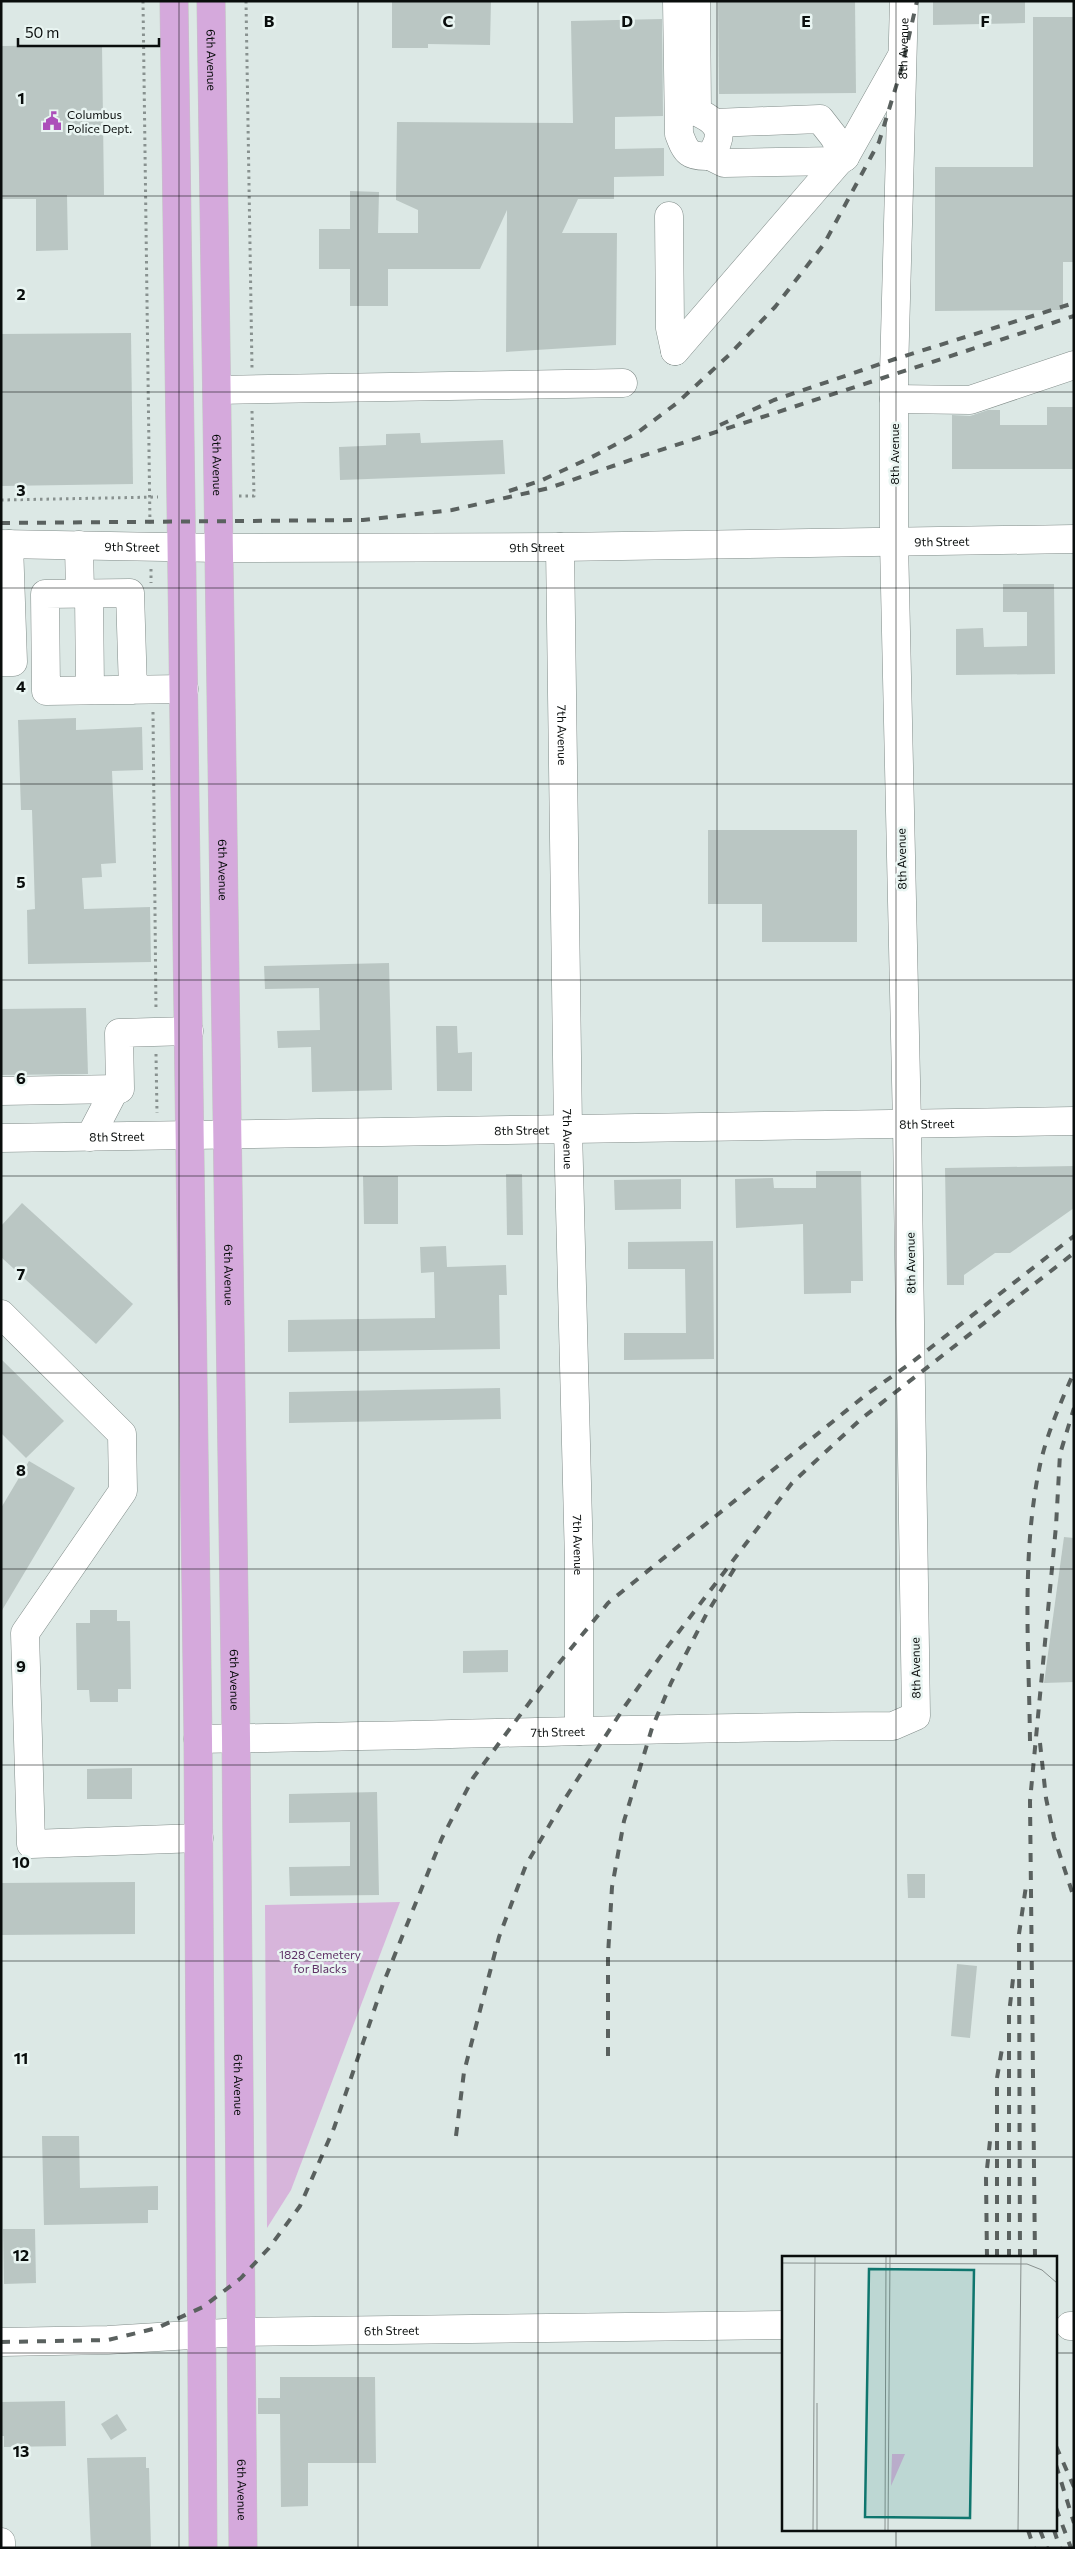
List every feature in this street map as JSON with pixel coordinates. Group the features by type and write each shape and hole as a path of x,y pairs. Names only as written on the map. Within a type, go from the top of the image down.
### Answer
{"main road":[{"path":"174,1 198,1738 203,2548"},
{"name":"6th Avenue","path":"211,1 236,1738 243,2548"}],"street":[{"path":"677,1 679,134 684,149 695,156 710,156 724,163 842,159"},
{"path":"696,1 697,112 711,118 719,129 718,144 710,156"},
{"name":"8th Avenue","path":"904,1 894,399 894,542 907,1125 916,1716"},
{"path":"669,216 670,328 675,351 842,159 902,56"},
{"path":"714,123 820,119 834,137 842,159"},
{"path":"894,399 970,400 1074,365"},
{"path":"217,390 623,383"},
{"name":"9th Street","path":"5,544 219,548 560,547 1074,540"},
{"path":"1,662 13,662 5,544"},
{"path":"79,545 90,690"},
{"name":"7th Avenue","path":"560,547 568,1129 579,1562 579,1731"},
{"path":"133,690 130,593 45,594 46,691 90,690 133,690 184,689"},
{"path":"1,1091 120,1089 119,1033 189,1031"},
{"path":"90,1137 115,1089"},
{"name":"8th Street","path":"1,1138 228,1136 302,1133 1074,1121"},
{"path":"1,1314 122,1434 123,1491 25,1633 31,1844 199,1838"},
{"name":"7th Street","path":"198,1738 711,1727 893,1726 916,1716"},
{"name":"6th Street","path":"1,2342 108,2340 241,2332 782,2325"},
{"path":"1,2542 1,2548"}],"path":[{"path":"218,496 254,496 246,1"},
{"path":"1,500 181,497"}],"green space":[{"name":"1828 Cemetery for Blacks","path":"400,1902 291,2190 267,2228 265,1905"}],"building":[{"path":"392,1 491,1 490,45 428,44 428,48 392,48"},
{"path":"718,1 855,1 856,93 719,94"},
{"path":"933,1 1025,1 1025,23 933,25"},
{"path":"1033,17 1074,17 1074,262 1063,262 1063,310 935,311 935,167 1033,167"},
{"path":"662,19 663,116 615,117 615,149 664,148 664,176 614,177 614,199 578,199 562,233 617,233 616,345 506,352 507,210 480,269 388,269 388,306 350,306 350,269 319,269 319,229 350,229 350,191 379,192 378,233 418,233 418,210 396,200 397,122 573,123 571,21"},
{"name":"Columbus Police Dept.","path":"102,45 104,195 67,195 68,250 36,251 36,199 1,199 1,46"},
{"path":"131,333 133,484 1,486 1,334"},
{"path":"1047,407 1074,407 1074,469 952,469 952,415 970,416 988,410 1000,410 1000,425 1047,425"},
{"path":"420,433 421,443 503,440 505,474 340,480 339,447 386,445 386,434"},
{"path":"1003,584 1054,584 1055,674 956,675 956,629 983,628 984,647 1027,646 1027,612 1003,612"},
{"path":"76,718 76,730 142,727 143,770 112,771 116,863 101,864 102,877 82,878 84,909 150,907 151,962 28,964 27,910 35,909 32,810 21,810 18,720"},
{"path":"708,830 857,830 857,942 762,942 762,904 708,904"},
{"path":"389,963 392,1090 312,1092 311,1047 278,1048 277,1031 320,1030 319,988 265,989 264,966"},
{"path":"86,1008 88,1074 1,1075 1,1009"},
{"path":"436,1026 457,1026 458,1053 472,1052 472,1091 437,1091"},
{"path":"1074,1166 1074,1208 1010,1253 995,1253 964,1275 964,1285 947,1285 945,1168"},
{"path":"816,1171 861,1171 863,1281 851,1281 851,1293 804,1294 803,1224 736,1228 735,1179 773,1178 774,1188 816,1188"},
{"path":"506,1174 522,1174 523,1235 507,1235"},
{"path":"363,1176 398,1176 398,1224 364,1224"},
{"path":"681,1179 681,1209 615,1210 614,1180"},
{"path":"22,1203 133,1304 96,1344 1,1257 1,1226"},
{"path":"713,1241 714,1359 624,1360 624,1333 686,1333 685,1269 628,1269 628,1242"},
{"path":"446,1246 447,1267 506,1265 507,1295 499,1295 500,1349 288,1352 288,1320 435,1318 434,1272 421,1273 420,1247"},
{"path":"1,1359 64,1421 26,1458 1,1433"},
{"path":"500,1388 501,1419 289,1423 289,1392"},
{"path":"29,1461 75,1488 1,1612 1,1508"},
{"path":"1064,1537 1074,1538 1074,1682 1044,1683"},
{"path":"90,1610 117,1610 117,1621 130,1621 131,1689 118,1689 118,1702 90,1702 89,1690 77,1690 76,1623 90,1623"},
{"path":"508,1650 508,1672 463,1673 463,1651"},
{"path":"132,1768 132,1799 87,1799 87,1769"},
{"path":"377,1792 379,1895 290,1896 289,1867 350,1866 350,1822 289,1823 289,1794"},
{"path":"907,1874 925,1874 925,1898 908,1898"},
{"path":"135,1882 135,1934 1,1935 1,1883"},
{"path":"957,1964 977,1966 970,2038 951,2036"},
{"path":"42,2136 79,2136 80,2188 158,2186 158,2210 148,2210 148,2223 44,2225"},
{"path":"3,2229 35,2229 36,2283 4,2284"},
{"path":"280,2377 375,2377 376,2463 308,2463 308,2506 281,2507 280,2414 258,2414 258,2398 280,2398"},
{"path":"65,2401 66,2446 4,2447 4,2436 1,2436 1,2402"},
{"path":"117,2414 127,2430 111,2440 101,2424"},
{"path":"146,2457 146,2468 149,2468 151,2548 91,2548 87,2458"}],"railway":[{"path":"509,491 540,481 590,458 637,433 677,403 729,355 775,307 824,244 879,142 902,67 917,1"},
{"path":"720,425 774,400 895,359 1074,303"},
{"path":"1,523 363,520 452,510 549,488 1074,316"},
{"path":"1,2342 108,2340 157,2328 203,2307 241,2278 269,2248 300,2206 334,2128 383,1984 442,1838 473,1778 556,1667 608,1603 867,1394 911,1363 1074,1236"},
{"path":"456,2136 464,2072 499,1937 526,1865 566,1797 625,1706 665,1650 792,1483 861,1419 1074,1253"},
{"path":"1030,1741 1028,1568 1034,1499 1046,1441 1074,1372"},
{"path":"1035,2256 1030,1801 1056,1526 1060,1454 1074,1408"},
{"path":"608,2056 608,1955 612,1887 624,1821 652,1728 671,1683 707,1613 736,1566"},
{"path":"1040,1743 1046,1798 1054,1837 1074,1898"},
{"path":"1020,2256 1019,1934 1026,1886"},
{"path":"1009,2256 1009,2014 1013,1979"},
{"path":"997,2256 997,2078 1003,2043"},
{"path":"987,2256 986,2178 990,2141"},
{"path":"1058,2451 1074,2487"},
{"path":"1058,2471 1074,2523"},
{"path":"1058,2513 1071,2548"},
{"path":"1029,2532 1034,2548"},
{"path":"1041,2532 1047,2548"},
{"path":"1055,2532 1060,2548"}],"place":[{"name":"Columbus Police Dept.","path":"52,121"}]}
